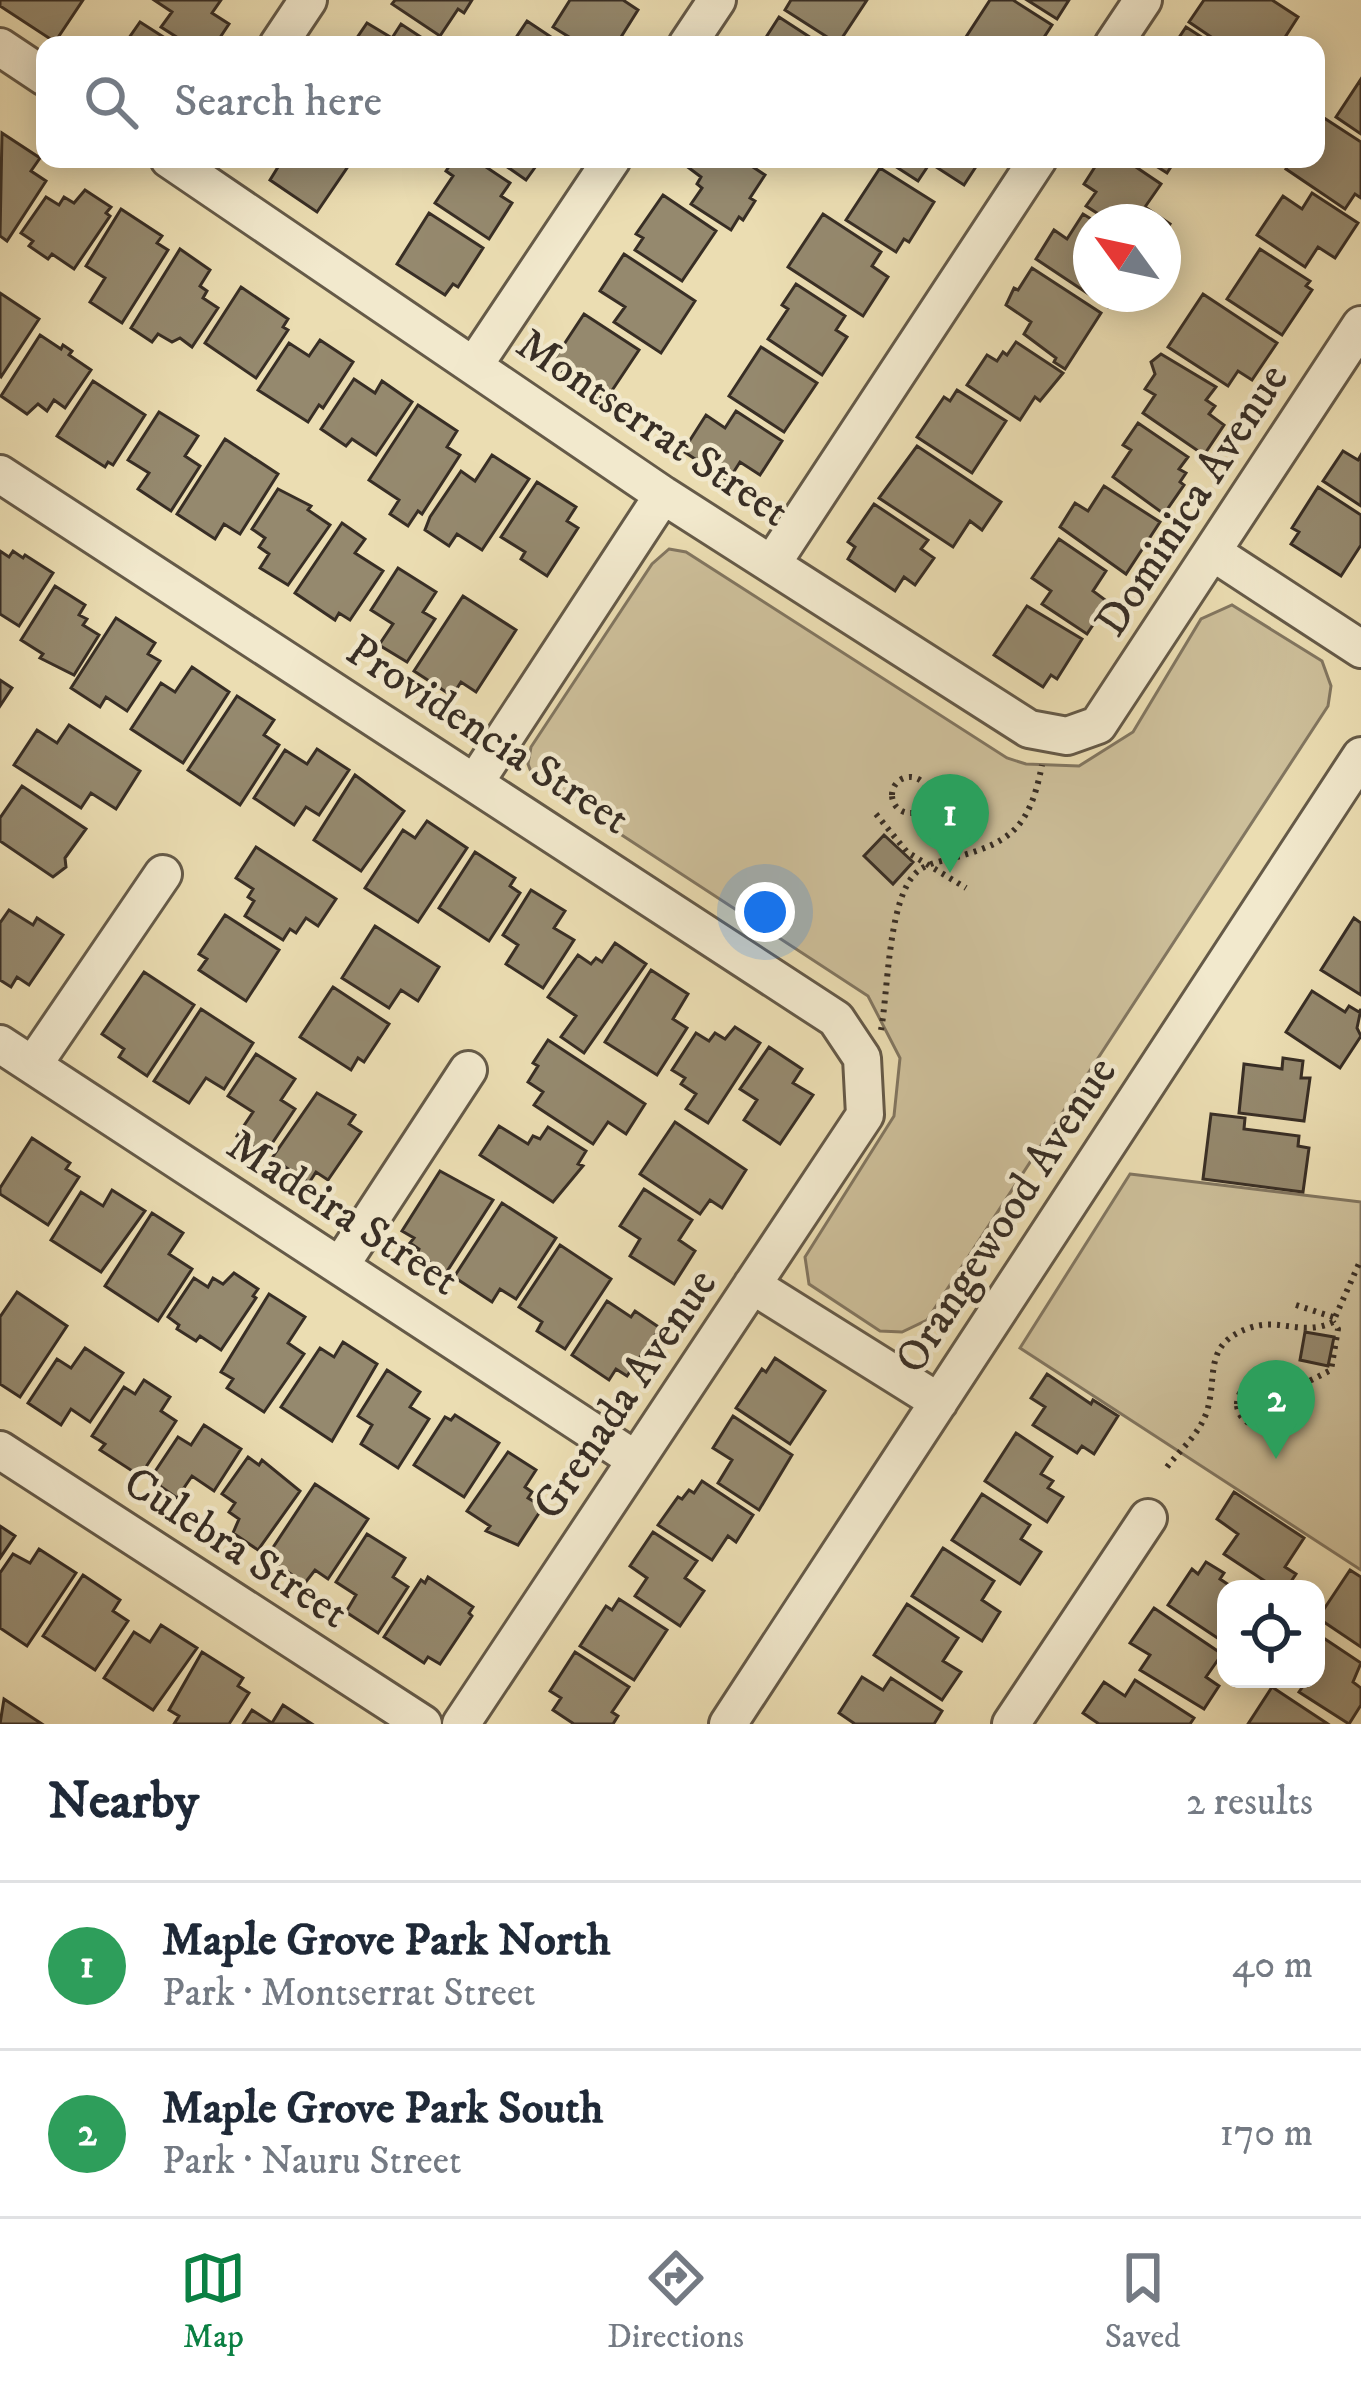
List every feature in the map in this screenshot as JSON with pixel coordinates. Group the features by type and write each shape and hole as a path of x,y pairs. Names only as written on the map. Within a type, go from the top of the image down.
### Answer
{"street":[{"path":"284,36 308,0"},
{"path":"693,36 717,0"},
{"path":"1119,36 1143,0"},
{"path":"0,47 36,70"},
{"name":"Montserrat Street","path":"194,168 663,495 1029,729 1067,736 1098,725"},
{"path":"475,364 606,168"},
{"path":"773,562 1033,168"},
{"name":"Dominica Avenue","path":"1098,725 1361,325"},
{"name":"Providencia Street","path":"2,480 476,781 836,1018 862,1058 865,1114"},
{"path":"476,781 663,495"},
{"path":"1214,553 1361,649"},
{"name":"Orangewood Avenue","path":"728,1724 1361,756"},
{"path":"32,1065 163,874"},
{"name":"Madeira Street","path":"0,1043 636,1460"},
{"path":"340,1266 468,1070"},
{"name":"Grenada Avenue","path":"461,1724 865,1114"},
{"path":"752,1285 939,1402"},
{"name":"Culebra Street","path":"0,1450 423,1724"},
{"path":"1011,1724 1148,1518"}],"path":[{"path":"881,1030 885,974 904,896 915,872 992,847 1012,835 1027,816 1042,761"},
{"path":"896,808 891,797 897,782 909,776 921,780 928,790 922,808 911,813 896,808 878,818 907,852 966,888"},
{"path":"1167,1467 1201,1425 1208,1409 1214,1359 1228,1337 1253,1326 1315,1330 1334,1320 1361,1258"},
{"path":"1277,1397 1331,1370 1338,1329 1334,1320 1296,1305"},
{"path":"1256,1384 1269,1387 1277,1397 1275,1417 1264,1424 1250,1424 1238,1408 1244,1389 1256,1384"}],"shaded area":[{"path":"669,549 686,552 1007,758 1026,764 1079,766 1133,732 1201,619 1232,605 1322,661 1331,686 1328,706 927,1320 902,1332 880,1331 809,1284 805,1257 894,1116 900,1058 868,996 533,777 528,764 531,747 652,564"},
{"path":"1130,1174 1361,1202 1361,1570 1020,1348"}],"building":[{"path":"0,0 83,0 59,36 46,36 0,6"},
{"path":"154,0 221,0 212,13 229,24 221,36 175,36 161,27 172,12"},
{"path":"395,0 472,0 464,13 458,9 440,36 392,4"},
{"path":"570,0 623,0 638,10 622,36 568,36 553,27"},
{"path":"791,0 867,0 843,36 826,36 785,10"},
{"path":"990,0 1013,0 1052,25 1045,36 967,36"},
{"path":"1027,0 1069,0 1057,19"},
{"path":"1204,0 1272,0 1298,17 1286,36 1210,36 1189,22"},
{"path":"779,17 808,36 767,36"},
{"path":"527,21 550,36 517,36"},
{"path":"140,22 162,36 130,36"},
{"path":"367,23 389,36 358,36"},
{"path":"401,24 419,36 393,36"},
{"path":"1361,79 1361,134 1336,117"},
{"path":"1325,119 1361,142 1361,198 1355,194 1345,209 1286,169 1325,168"},
{"path":"2,133 36,155 31,171 46,181 7,241 0,236"},
{"path":"277,168 347,168 317,212 270,180"},
{"path":"488,168 510,183 501,196 512,203 489,239 435,203 453,176 446,171"},
{"path":"509,168 535,168 526,180"},
{"path":"689,168 754,168 765,175 750,198 755,201 731,230 691,204 702,188 697,184 701,177"},
{"path":"880,168 934,202 909,242 904,239 896,252 846,220"},
{"path":"898,168 927,168 918,181"},
{"path":"938,168 975,168 964,185"},
{"path":"1094,168 1137,168 1161,184 1147,204 1087,204 1096,192 1084,184"},
{"path":"85,190 111,207 106,213 110,216 74,269 52,254 48,259 29,246 33,241 21,233 46,197 59,205 64,197 74,203"},
{"path":"1312,193 1358,223 1335,258 1318,247 1305,267 1257,235 1283,196 1302,209"},
{"path":"663,195 716,231 682,281 635,250 643,238 636,234"},
{"path":"121,209 162,236 157,243 168,250 122,323 90,302 105,278 86,266"},
{"path":"429,213 483,248 458,287 453,284 445,295 397,264"},
{"path":"823,214 881,252 872,266 888,277 863,316 788,267"},
{"path":"1054,230 1067,239 1073,230 1073,284 1036,259"},
{"path":"180,249 210,270 200,286 207,291 203,298 218,308 192,347 180,338 172,342 158,334 152,342 131,328"},
{"path":"1260,249 1310,281 1306,286 1312,290 1282,335 1227,299"},
{"path":"624,254 695,301 661,353 614,322 625,307 600,291"},
{"path":"1032,268 1073,295 1073,312 1101,313 1065,369 1024,334 1031,322 1006,305 1014,288 1018,290"},
{"path":"796,284 845,316 836,330 847,337 822,375 768,339 788,309 782,305"},
{"path":"241,287 288,319 283,327 288,330 256,378 205,343"},
{"path":"0,293 39,319 1,377 0,376"},
{"path":"1203,294 1277,343 1252,380 1238,371 1228,386 1168,347"},
{"path":"584,314 639,350 605,401 556,368 553,361"},
{"path":"40,335 72,351 69,355 91,370 65,408 54,400 47,411 38,404 27,414 1,396"},
{"path":"320,340 353,362 323,408 319,405 308,422 258,390 289,343 309,356"},
{"path":"1016,342 1063,373 1040,401 1035,397 1020,420 967,385 987,355 997,361"},
{"path":"761,347 817,383 784,432 729,396"},
{"path":"1161,354 1216,387 1206,400 1215,406 1209,414 1224,425 1204,455 1143,413 1155,395 1145,389 1155,374 1151,362"},
{"path":"354,379 375,393 382,381 412,402 376,455 352,439 346,446 321,429"},
{"path":"93,381 145,415 113,465 108,462 105,467 57,436"},
{"path":"957,390 1006,421 972,473 917,437 944,397 950,401"},
{"path":"418,405 457,431 447,447 460,455 422,514 418,511 408,526 390,514 399,500 369,480"},
{"path":"736,411 782,441 760,475 740,462 728,481 683,451 706,415 725,428"},
{"path":"159,412 198,436 185,456 200,466 171,511 138,489 149,473 128,460"},
{"path":"1138,423 1188,457 1179,469 1186,473 1180,482 1184,485 1164,514 1113,477 1131,450 1123,445"},
{"path":"225,439 278,474 240,534 224,524 215,539 177,514"},
{"path":"917,446 1001,502 982,530 970,521 953,547 879,498"},
{"path":"1343,451 1358,460 1361,455 1361,506 1323,481"},
{"path":"492,455 529,479 482,550 457,534 449,546 425,530 430,517 461,471 475,481"},
{"path":"537,482 576,507 567,521 578,528 547,576 521,559 525,552 501,537"},
{"path":"1104,486 1160,522 1126,574 1060,527 1075,503 1088,511"},
{"path":"1318,487 1361,515 1361,545 1341,576 1291,544 1299,532 1292,528"},
{"path":"278,489 311,506 308,510 330,525 288,585 260,568 269,554 259,547 265,538 252,529"},
{"path":"874,504 928,540 921,549 934,558 915,585 904,577 895,591 848,559 855,547 848,542"},
{"path":"342,523 365,539 355,553 383,571 350,620 339,613 335,620 295,593"},
{"path":"1059,539 1106,571 1093,591 1108,602 1087,634 1042,604 1051,591 1032,578"},
{"path":"0,551 9,557 13,551 25,555 53,573 19,626 0,614"},
{"path":"398,568 436,592 423,612 435,619 407,662 379,645 393,624 371,610"},
{"path":"55,586 85,605 79,615 87,619 83,625 99,635 74,675 40,658 43,654 21,640"},
{"path":"463,596 516,630 476,692 461,682 452,696 414,671"},
{"path":"1027,606 1082,639 1057,679 1051,675 1043,687 994,655"},
{"path":"116,618 155,643 148,654 160,661 127,711 106,697 100,707 71,688"},
{"path":"192,667 229,692 183,763 131,729 161,683 175,692"},
{"path":"0,680 12,688 0,706"},
{"path":"237,696 274,720 264,735 279,745 240,805 188,770"},
{"path":"69,725 140,771 116,809 91,793 81,808 14,765 37,730 57,743"},
{"path":"317,749 349,770 319,815 306,807 294,825 254,798 285,750 307,764"},
{"path":"355,775 404,811 361,871 314,840"},
{"path":"22,786 86,829 65,858 66,867 53,877 0,841 0,818"},
{"path":"427,821 467,848 418,922 365,888 403,830 415,838"},
{"path":"884,835 913,862 893,884 864,856"},
{"path":"256,847 336,899 318,926 306,918 296,933 290,929 283,940 245,916 254,901 248,897 253,889 236,878"},
{"path":"475,852 515,878 510,886 520,893 489,941 439,908"},
{"path":"531,890 565,911 554,928 574,940 543,988 506,964 518,945 503,935"},
{"path":"9,910 33,925 37,918 63,935 29,985 17,977 11,987 0,980 0,923"},
{"path":"225,915 279,950 246,1001 199,970 207,959 199,954"},
{"path":"1354,918 1361,923 1361,995 1321,970"},
{"path":"375,926 439,967 418,1001 401,990 389,1008 342,978"},
{"path":"615,943 646,964 584,1053 561,1037 576,1016 548,997 578,955 591,964 596,958 602,962"},
{"path":"651,970 688,994 673,1019 687,1028 657,1075 605,1042"},
{"path":"144,972 194,1005 147,1076 119,1057 124,1049 102,1034"},
{"path":"333,987 389,1024 364,1062 358,1058 351,1070 300,1037"},
{"path":"1312,991 1345,1012 1349,1006 1361,1009 1357,1028 1361,1036 1340,1068 1286,1032"},
{"path":"201,1009 253,1043 224,1089 206,1078 189,1103 154,1081"},
{"path":"735,1027 760,1043 708,1123 686,1109 696,1094 672,1070 696,1033 709,1041 715,1033 725,1039"},
{"path":"548,1040 645,1104 626,1134 608,1122 593,1144 534,1105 543,1092 528,1082 538,1066 533,1063"},
{"path":"769,1047 802,1069 793,1083 813,1095 780,1144 744,1120 757,1100 740,1089"},
{"path":"256,1054 295,1079 281,1100 295,1109 265,1154 237,1136 253,1112 228,1096"},
{"path":"1283,1058 1303,1061 1301,1078 1310,1078 1304,1121 1239,1113 1244,1064 1282,1069"},
{"path":"317,1093 355,1115 349,1124 361,1132 328,1180 316,1172 309,1183 272,1158"},
{"path":"1211,1114 1245,1118 1244,1129 1299,1136 1298,1146 1309,1148 1303,1192 1203,1179"},
{"path":"675,1122 746,1170 722,1208 710,1200 700,1214 640,1174"},
{"path":"499,1126 528,1144 533,1136 540,1139 548,1127 586,1151 578,1164 583,1166 553,1202 480,1155"},
{"path":"32,1138 70,1163 66,1169 79,1177 48,1225 0,1194"},
{"path":"440,1171 493,1200 446,1273 417,1254 419,1249 410,1243 414,1238 402,1231"},
{"path":"644,1189 692,1220 679,1240 695,1251 674,1284 630,1256 640,1239 620,1226"},
{"path":"112,1190 145,1211 101,1272 51,1240 81,1192 103,1206"},
{"path":"502,1203 556,1238 516,1299 500,1289 492,1302 454,1277"},
{"path":"152,1213 183,1233 169,1254 192,1269 158,1321 105,1286"},
{"path":"560,1245 611,1279 565,1349 537,1331 542,1322 519,1307"},
{"path":"234,1273 258,1289 221,1350 177,1329 179,1325 168,1317 194,1278 208,1287 213,1278 223,1284"},
{"path":"17,1292 67,1326 20,1397 0,1384 0,1317"},
{"path":"269,1294 305,1317 288,1343 304,1354 264,1412 227,1388 233,1379 221,1372"},
{"path":"607,1301 631,1317 635,1311 660,1328 627,1376 616,1369 609,1380 572,1355"},
{"path":"1305,1332 1334,1337 1328,1366 1300,1360"},
{"path":"343,1342 377,1364 332,1441 281,1407 320,1348 334,1357"},
{"path":"85,1348 123,1373 90,1422 71,1409 61,1425 28,1403 57,1359 71,1368"},
{"path":"775,1358 825,1391 790,1444 736,1408"},
{"path":"387,1370 420,1392 410,1407 429,1419 398,1468 361,1444 372,1425 358,1416"},
{"path":"1047,1374 1118,1416 1094,1454 1082,1446 1077,1453 1033,1425 1045,1407 1031,1398"},
{"path":"144,1380 170,1397 161,1411 176,1421 140,1476 100,1450 105,1444 92,1436 124,1387 135,1394"},
{"path":"455,1415 499,1443 464,1497 414,1465 445,1417 451,1420"},
{"path":"733,1416 792,1455 759,1510 718,1483 732,1460 713,1448"},
{"path":"204,1425 241,1449 214,1491 192,1476 177,1498 150,1479 178,1437 191,1445"},
{"path":"1016,1433 1052,1457 1041,1474 1053,1481 1048,1488 1063,1497 1047,1522 985,1481"},
{"path":"508,1452 536,1470 525,1487 532,1492 528,1498 543,1507 518,1545 486,1531 490,1526 467,1511"},
{"path":"248,1457 259,1465 262,1460 300,1491 258,1550 233,1533 239,1519 229,1512 235,1503 222,1494"},
{"path":"702,1481 753,1515 736,1542 728,1536 712,1560 658,1525 678,1497 682,1499 689,1490 694,1493"},
{"path":"315,1484 368,1519 328,1579 315,1570 305,1583 266,1558"},
{"path":"1234,1492 1304,1538 1285,1567 1296,1574 1292,1580 1263,1580 1224,1554 1238,1534 1217,1519"},
{"path":"982,1494 1030,1525 1021,1539 1041,1552 1020,1584 952,1540"},
{"path":"0,1526 15,1536 0,1558"},
{"path":"653,1532 697,1561 685,1578 704,1591 680,1626 635,1596 647,1578 630,1566"},
{"path":"367,1534 405,1558 393,1577 408,1587 378,1633 346,1612 356,1595 336,1582"},
{"path":"943,1548 994,1581 982,1600 1000,1612 982,1641 912,1596"},
{"path":"39,1549 76,1573 27,1646 0,1628 0,1573 13,1554 30,1563"},
{"path":"1206,1562 1224,1573 1217,1580 1217,1638 1168,1605 1192,1569 1198,1574"},
{"path":"1350,1570 1361,1577 1361,1647 1325,1623 1325,1608"},
{"path":"83,1575 120,1600 113,1611 128,1621 95,1670 43,1636"},
{"path":"428,1577 473,1607 472,1616 440,1664 428,1657 424,1663 384,1637 421,1580 425,1583"},
{"path":"619,1599 667,1630 634,1680 580,1646 606,1606 612,1610"},
{"path":"907,1604 958,1638 943,1661 961,1672 942,1700 874,1655"},
{"path":"1154,1608 1217,1651 1217,1661 1206,1677 1218,1688 1204,1709 1140,1670 1150,1655 1130,1643"},
{"path":"161,1625 197,1648 153,1710 104,1678 134,1632 150,1642"},
{"path":"1325,1639 1361,1663 1353,1682 1361,1688 1361,1705 1349,1724 1299,1692 1325,1688"},
{"path":"202,1652 243,1678 238,1686 249,1693 229,1724 174,1724 179,1716 169,1710"},
{"path":"575,1652 629,1687 612,1712 618,1716 613,1724 574,1724 553,1710 561,1698 550,1691"},
{"path":"862,1677 883,1690 891,1678 942,1711 934,1724 855,1724 839,1713"},
{"path":"1135,1680 1194,1718 1190,1724 1099,1724 1083,1713 1104,1682 1125,1696"},
{"path":"1274,1688 1328,1724 1248,1724"},
{"path":"4,1699 42,1724 0,1724"},
{"path":"283,1705 312,1724 243,1724 252,1710 272,1723"}],"place":[{"name":"Maple Grove Park North","path":"950,873"},
{"name":"Maple Grove Park South","path":"1276,1459"}]}
